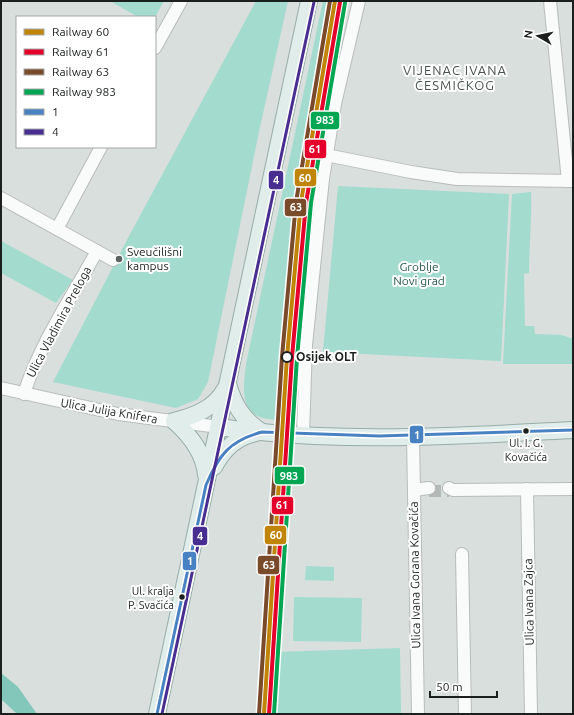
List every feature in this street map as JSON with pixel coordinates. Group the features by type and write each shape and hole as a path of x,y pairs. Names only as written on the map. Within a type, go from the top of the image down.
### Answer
{"main road":[{"path":"157,714 309,1"},
{"path":"206,485 205,467 197,447 174,422 190,417 208,408 222,394 228,384"},
{"path":"228,384 241,414 248,422 262,432"},
{"path":"219,427 262,432 413,437 573,430"},
{"path":"206,485 216,463 225,449 241,437 262,432"}],"street":[{"path":"156,46 181,1"},
{"path":"302,434 310,304 326,155 334,104 359,1"},
{"path":"326,155 389,168 458,179 570,181 550,1"},
{"path":"57,228 100,148"},
{"path":"1,198 113,260"},
{"name":"Ulica Vladimira Preloga","path":"24,394 28,380 41,353 97,251"},
{"name":"Ulica Julija Knifera","path":"1,388 118,414 219,427"},
{"name":"Ulica Ivana Gorana Kovačića","path":"413,437 424,490 418,714"},
{"name":"Ulica Ivana Zajca","path":"527,489 531,714"},
{"path":"450,490 573,489"},
{"path":"462,554 465,714"}],"green space":[{"path":"110,1 164,1 156,16 136,16"},
{"path":"256,1 288,1 260,127 208,382 198,399 176,408 53,382 128,238"},
{"path":"323,1 332,1 303,169 281,420 268,419 258,416 251,411 247,404 244,387 246,364"},
{"path":"338,1 348,1 321,117 317,116"},
{"name":"Groblje Novi grad","path":"338,186 509,194 501,361 323,352"},
{"path":"531,192 529,273 524,274 525,326 534,326 535,334 562,335 573,339 573,364 503,364 512,194"},
{"path":"1,241 73,280 56,303 1,273"},
{"path":"306,566 334,567 334,581 305,580"},
{"path":"294,597 362,598 361,642 293,641"},
{"path":"400,648 401,714 270,714 275,652"},
{"path":"1,673 18,687 37,714 17,714 1,699"}],"tunnel":[{"path":"429,491 449,491"}],"rail line":[{"name":"63","path":"259,714 282,357 296,202 330,1"},
{"name":"60","path":"264,714 287,357 301,202 335,1"},
{"name":"61","path":"269,714 292,357 306,203 340,2"},
{"name":"983","path":"274,714 297,358 311,203 345,3"}],"transit line":[{"name":"4","path":"162,714 314,2"},
{"name":"1","path":"157,714 206,485 221,457 233,445 241,440 262,432 379,436 573,430"}],"place":[{"name":"Sveučilišni kampus","path":"119,259"},
{"name":"Osijek OLT","path":"287,357"},
{"name":"Ul. I. G. Kovačića","path":"526,431"},
{"name":"Ul. kralja P. Svačića","path":"182,597"}],"district":[{"name":"VIJENAC IVANA ČESMIČKOG","path":"455,78"}]}
